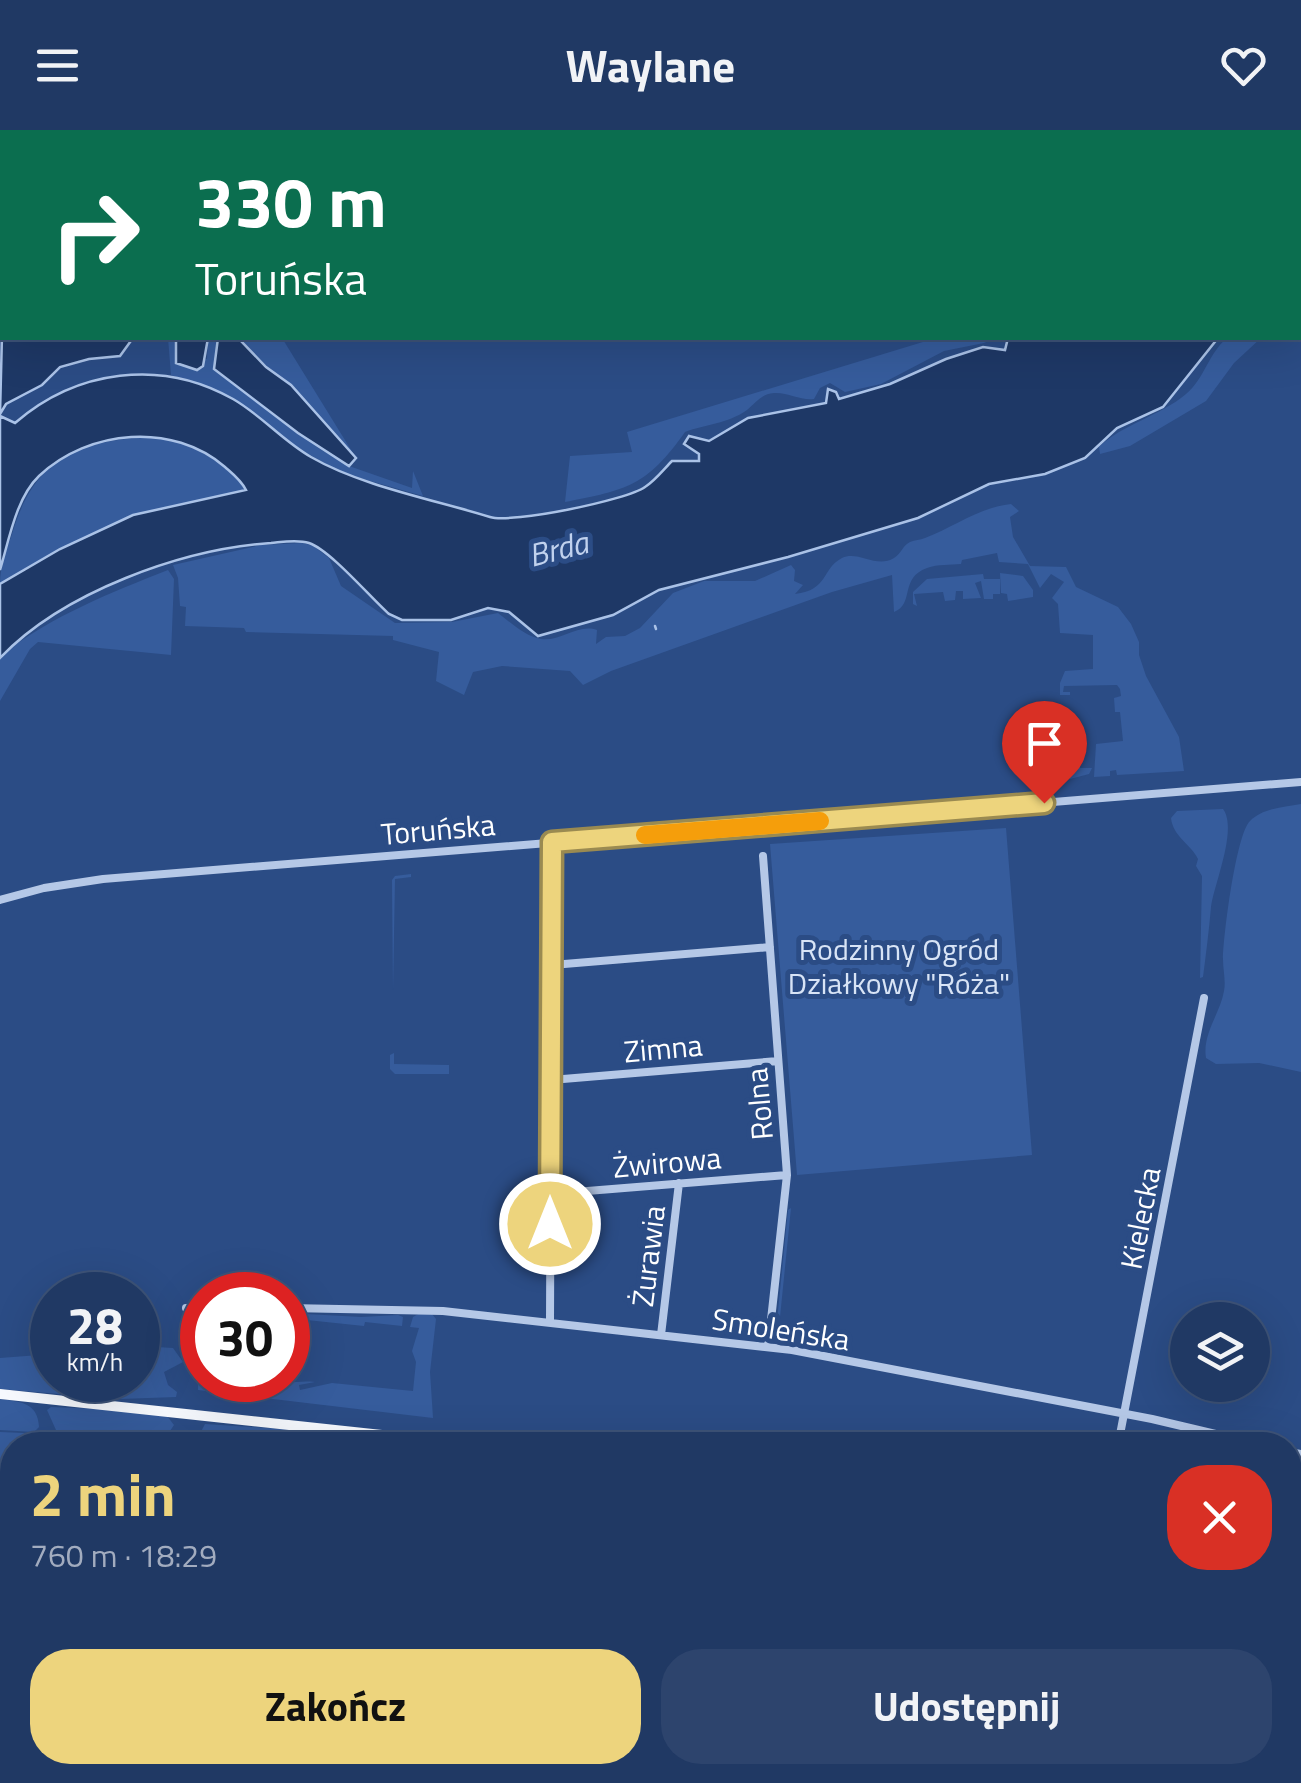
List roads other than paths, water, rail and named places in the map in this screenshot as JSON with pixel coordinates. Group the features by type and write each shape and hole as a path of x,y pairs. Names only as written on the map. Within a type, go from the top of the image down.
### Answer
{"main road":[{"path":"0,1394 354,1432"}],"street":[{"name":"Toruńska","path":"0,900 103,879 1301,782"},
{"path":"550,1322 552,842"},
{"name":"Rolna","path":"762,856 788,1175 768,1347"},
{"path":"552,965 770,947"},
{"name":"Kielecka","path":"1121,1432 1204,998"},
{"name":"Zimna","path":"551,1080 778,1061"},
{"name":"Żwirowa","path":"550,1194 788,1175"},
{"name":"Żurawia","path":"661,1335 679,1184"},
{"name":"Smoleńska","path":"310,1308 403,1308 768,1347 1204,1432"}],"water":[{"path":"2,340 132,340 120,356 60,367 42,385 6,404 0,414"},
{"path":"176,340 208,340 203,366 197,370 176,363"},
{"path":"218,340 240,340 266,367 291,385 356,458 349,466 214,369"},
{"name":"Brda","path":"1008,340 1216,340 1163,407 1117,428 1085,458 1045,474 989,484 918,518 659,590 613,615 538,636 509,612 488,608 451,620 402,620 389,614 318,547 290,541 200,554 126,578 56,613 0,658 0,584 60,549 133,515 246,490 225,467 181,443 131,437 82,448 59,460 31,485 14,520 0,570 0,416 15,423 39,405 92,381 148,375 205,386 243,405 301,451 331,467 399,492 502,518 569,509 634,492 652,482 672,461 699,461 699,454 684,444 689,436 709,441 748,418 826,403 828,389 836,392 839,399 890,384 983,347 1005,350"}],"park label":[{"name":"Rodzinny Ogród Działkowy \"Róża\"","path":"899,966"}]}
